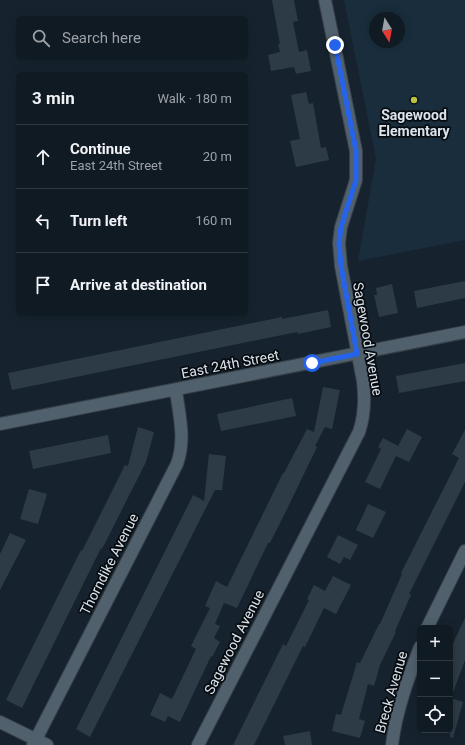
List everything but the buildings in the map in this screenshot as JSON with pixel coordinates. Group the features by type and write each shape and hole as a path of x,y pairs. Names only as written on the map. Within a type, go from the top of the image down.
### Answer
{"street":[{"name":"Sagewood Avenue","path":"198,745 360,432 363,420 365,396 341,266 339,243 341,227 356,180 356,151 325,0"},
{"name":"East 24th Street","path":"0,424 465,332"},
{"name":"Thorndike Avenue","path":"34,742 177,464 181,452 182,441 176,390"},
{"path":"428,625 465,551"},
{"name":"Breck Avenue","path":"392,745 394,727 407,680 417,655"},
{"path":"0,722 34,742 47,745"}],"shaded area":[{"name":"Sagewood Elementary","path":"344,0 465,0 465,240 358,261 376,159"}],"place":[{"name":"Sagewood Elementary","path":"414,100"}],"route":[{"path":"312,363 357,354 341,266 339,243 341,227 356,180 356,151 335,45"}]}
